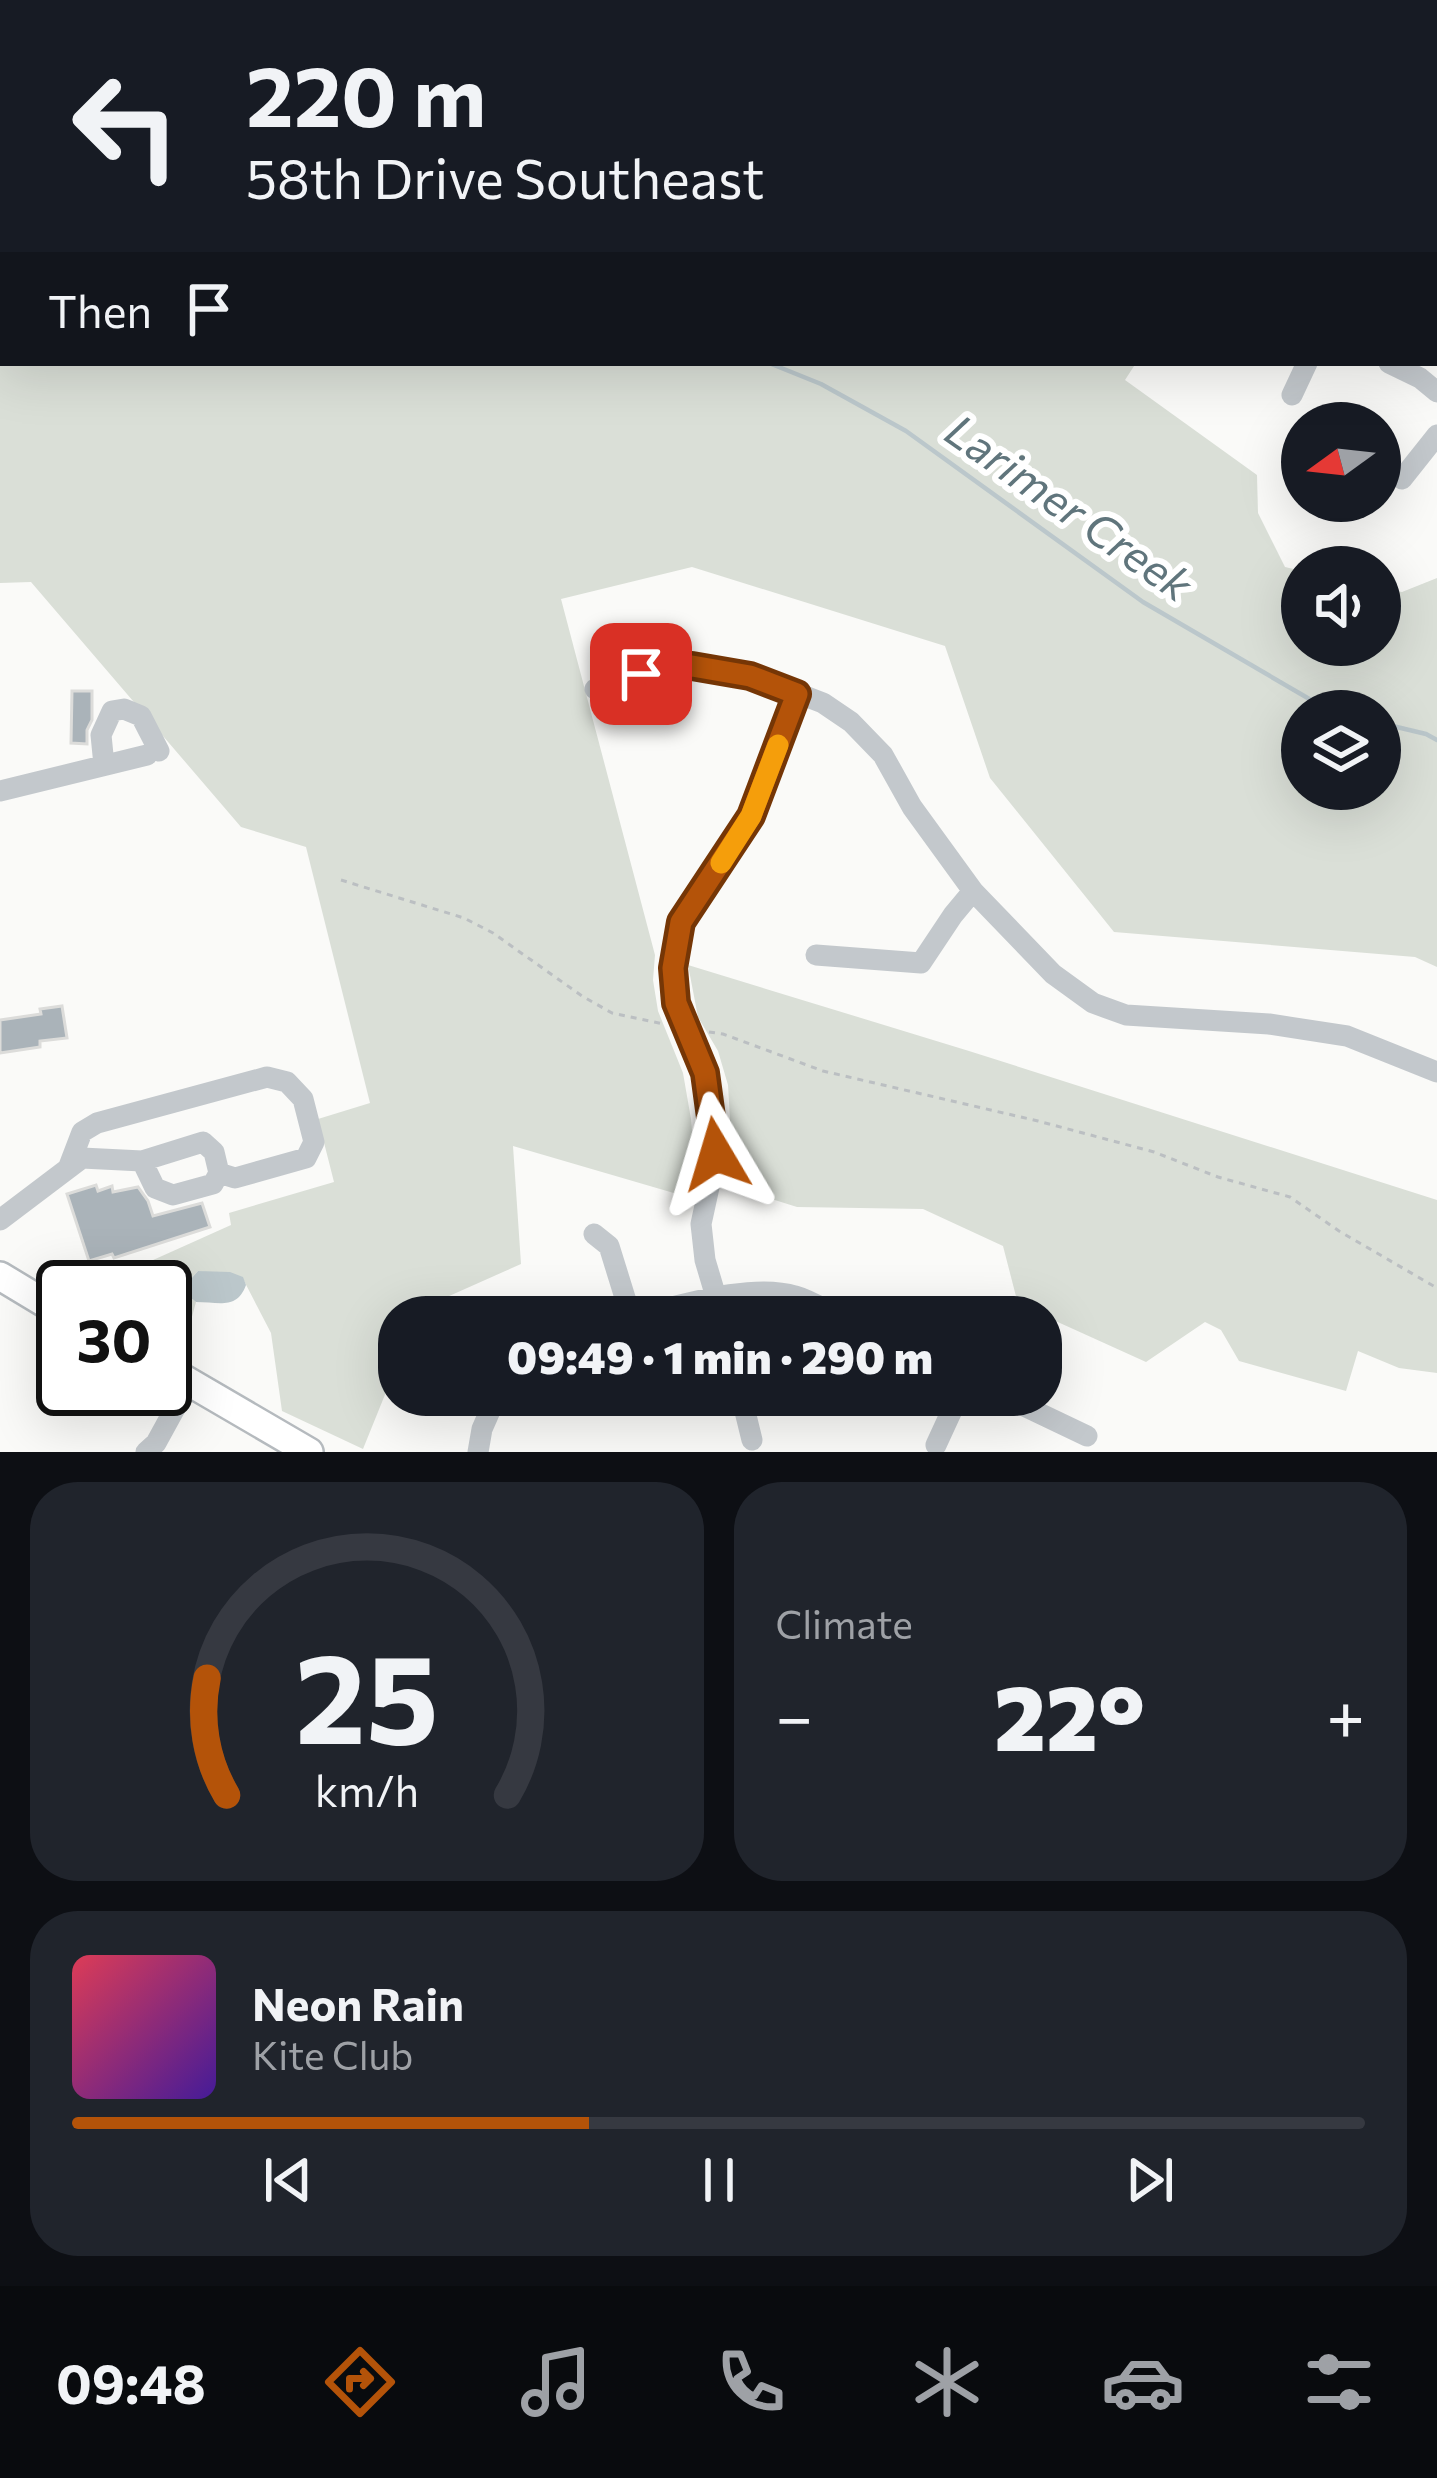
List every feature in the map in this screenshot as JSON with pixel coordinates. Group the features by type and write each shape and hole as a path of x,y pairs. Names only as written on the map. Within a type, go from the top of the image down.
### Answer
{"main road":[{"path":"0,1276 36,1298"},
{"path":"192,1383 309,1452"}],"street":[{"path":"1292,395 1306,366"},
{"path":"1395,366 1437,392"},
{"path":"1402,479 1437,435"},
{"path":"595,689 641,674 692,666 750,676 823,703 851,722 883,755 912,807 973,891 1053,974 1093,1003 1126,1015 1269,1024 1347,1036 1437,1072"},
{"path":"716,1296 700,1224 716,1154 705,1073 676,1003 673,968 681,922 751,816 797,694"},
{"path":"0,791 153,753 141,716 124,709 107,717 101,734 104,765"},
{"path":"816,955 921,963 973,891"},
{"path":"69,1166 82,1132 97,1123 267,1077 287,1082 303,1100 311,1125 314,1142 306,1158 235,1178 219,1173"},
{"path":"0,1220 82,1157 142,1161 203,1142 214,1151 219,1173 213,1184 173,1195 155,1188 142,1161"},
{"path":"594,1234 609,1246 624,1296"},
{"path":"745,1296 795,1296"},
{"path":"146,1452 156,1443 165,1416"},
{"path":"478,1452 488,1416"},
{"path":"746,1416 752,1440"},
{"path":"936,1445 949,1416"},
{"path":"1045,1416 1087,1436"}],"path":[{"path":"341,880 464,918 612,1013 723,1034 823,1071 1154,1152 1218,1177 1290,1197 1437,1288"}],"shaded area":[{"path":"0,366 1134,366 1125,380 1257,475 1258,513 1281,559 1281,666 1401,666 1401,592 1437,578 1437,967 1415,957 1114,932 990,778 945,646 692,567 561,599 655,955 658,1011 683,1073 694,1157 684,1196 513,1146 521,1264 449,1296 378,1296 378,1412 363,1449 282,1411 271,1333 242,1277 198,1271 192,1278 192,1260 153,1260 231,1225 229,1213 334,1182 318,1119 370,1103 306,847 241,827 31,582 0,583"},
{"path":"688,965 1437,1200 1437,1373 1399,1368 1358,1351 1346,1391 1239,1361 1221,1330 1205,1322 1146,1362 1062,1324 1062,1296 1016,1296 1003,1246 923,1209 797,1207 727,1185 732,1155 728,1085 718,1051 698,1017"},
{"path":"198,1271 230,1272 243,1277 246,1285 232,1301 196,1302 192,1278"}],"building":[{"path":"72,691 92,691 87,744 71,743"},
{"path":"62,1006 67,1038 0,1053 0,1020"},
{"path":"96,1185 98,1191 112,1186 113,1192 138,1187 153,1216 202,1203 210,1227 114,1258 112,1254 89,1260 67,1194"}],"waterway":[{"name":"Larimer Creek","path":"776,366 821,384 906,431 1143,602 1294,690"},
{"name":"Larimer Creek","path":"1401,728 1437,740"}],"slow traffic":[{"path":"721,863 751,816 778,745"}],"route":[{"path":"641,674 692,666 750,676 797,694 751,816 681,922 673,968 676,1003 705,1073 716,1154"}]}
